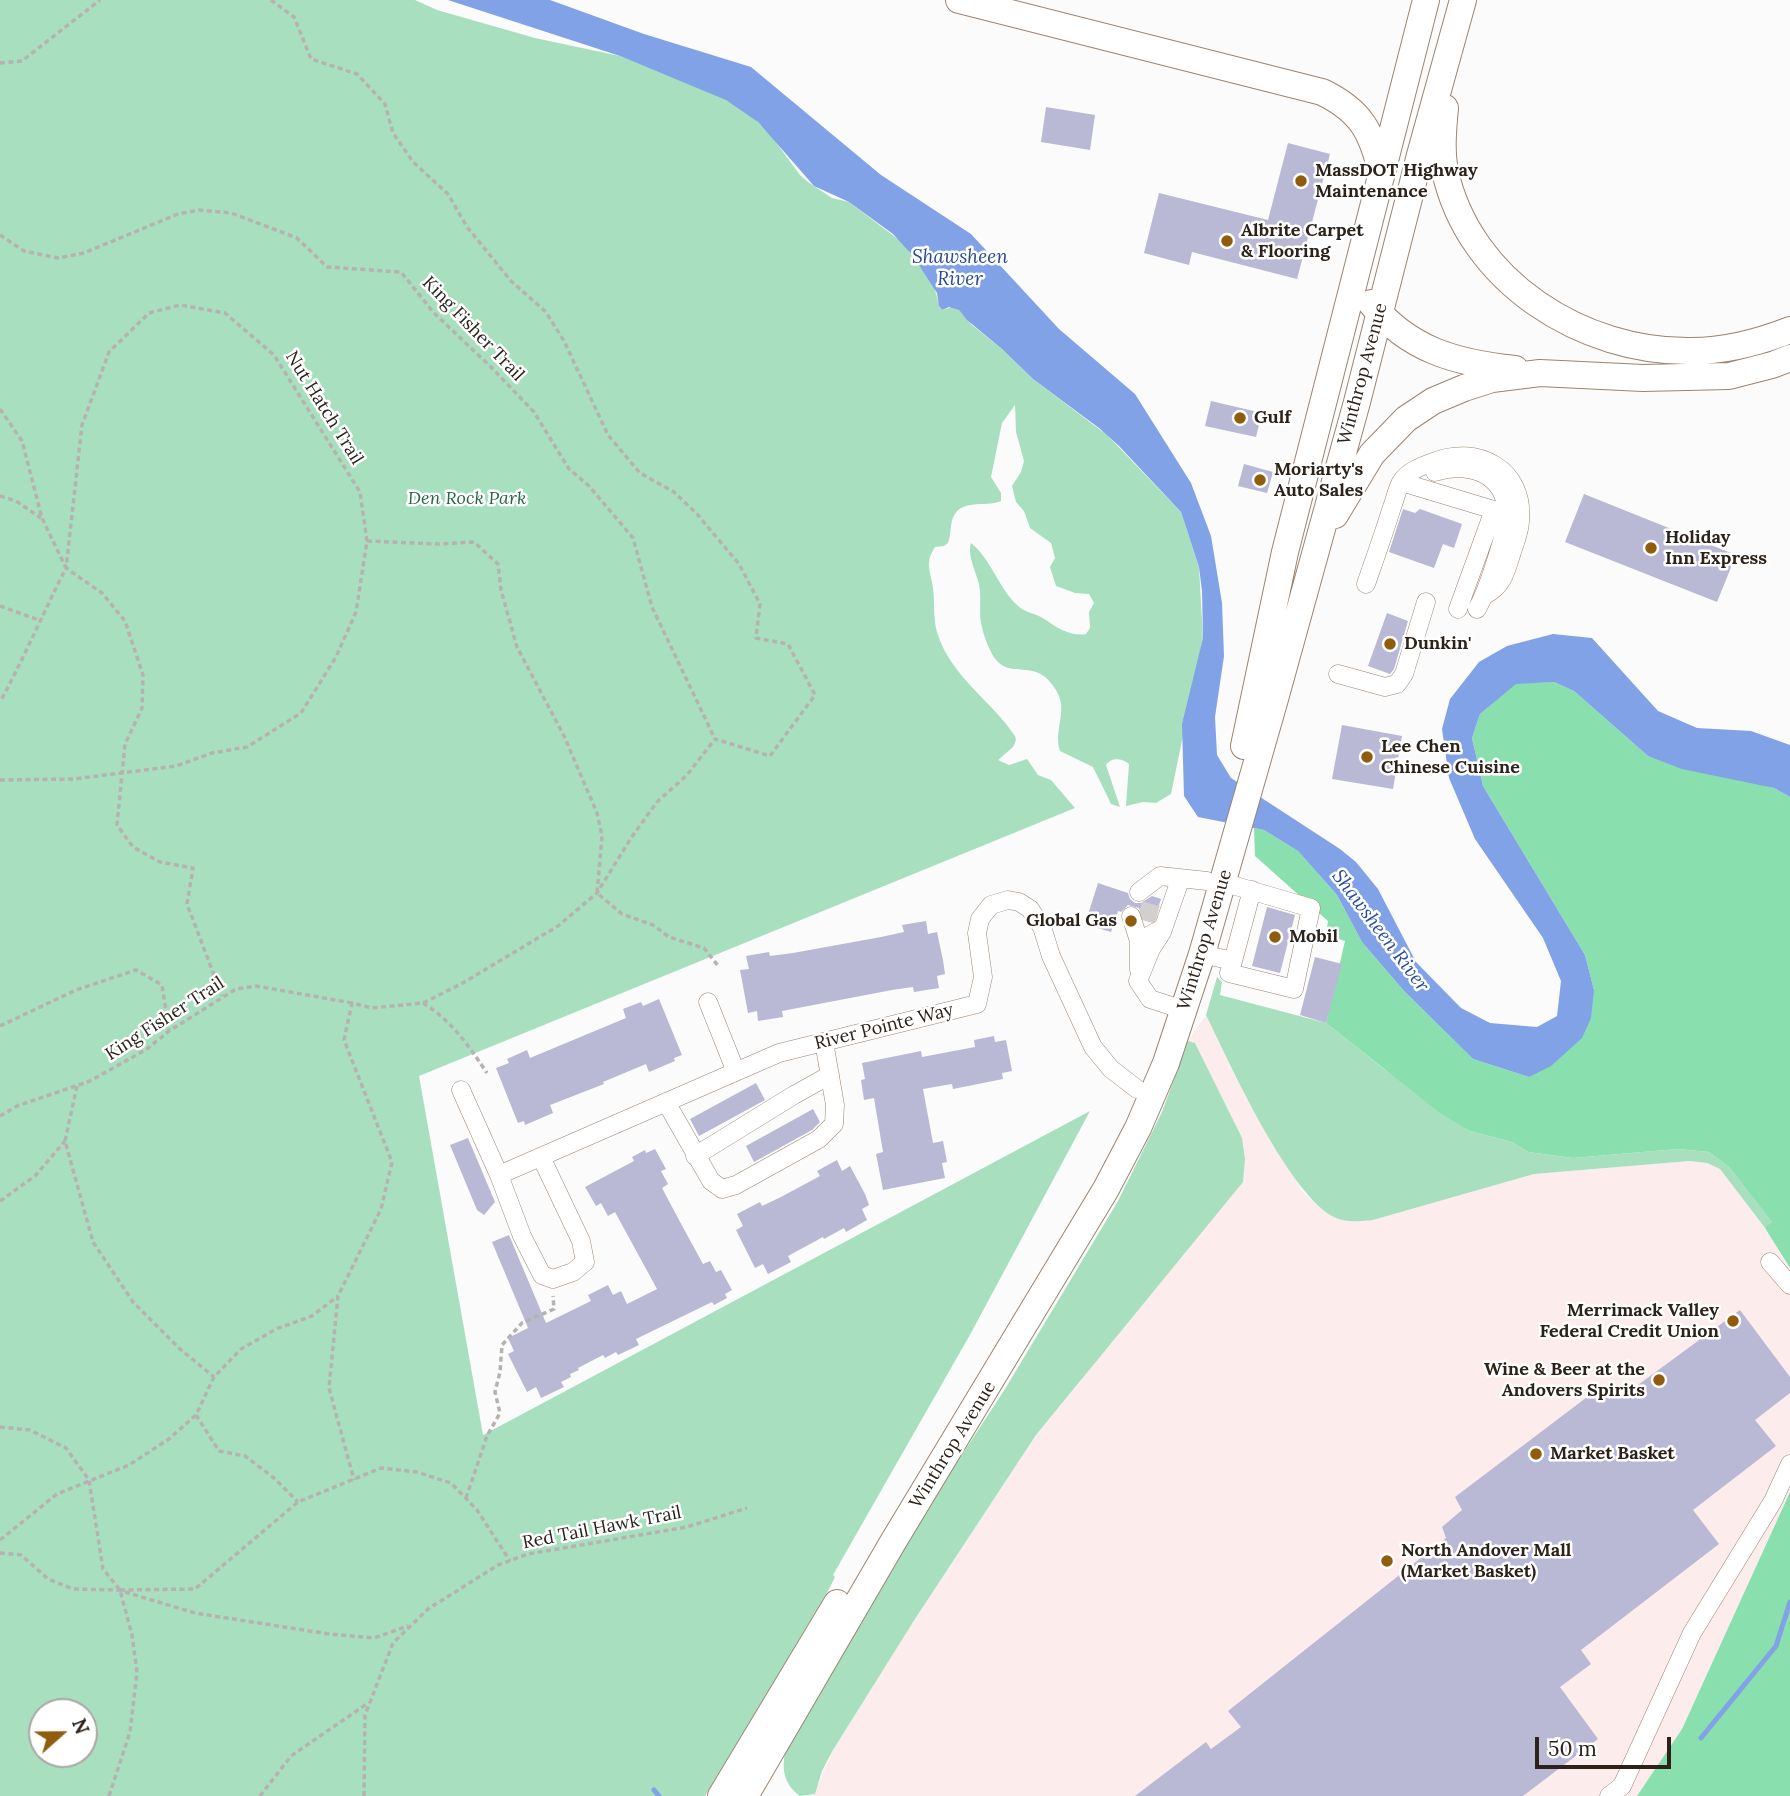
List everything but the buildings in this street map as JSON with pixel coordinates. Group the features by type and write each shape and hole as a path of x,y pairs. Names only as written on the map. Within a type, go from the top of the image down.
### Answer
{"highway":[{"path":"960,0 1322,92 1340,100 1356,113 1374,145 1382,176"},
{"name":"Winthrop Avenue","path":"1244,777 1247,737 1285,552 1356,284 1426,0"},
{"name":"Winthrop Avenue","path":"745,1796 893,1542 1122,1161 1178,1007 1244,777 1317,547 1463,0"},
{"path":"1449,57 1443,134 1445,169 1454,202 1470,234 1488,260 1528,298 1587,332 1619,343 1661,350 1714,350 1766,339 1790,330"},
{"path":"1356,284 1394,329 1414,342 1468,361 1534,374"},
{"path":"1317,547 1359,471 1372,454 1406,419 1433,401 1464,388 1492,379 1534,374 1689,379 1729,376 1790,358"},
{"name":"Winthrop Avenue","path":"721,1796 1145,1093"}],"street":[{"path":"1401,482 1453,467 1478,471 1498,485 1505,498 1506,529 1481,602"},
{"path":"1366,584 1401,482"},
{"path":"1401,482 1494,510 1458,609"},
{"path":"1338,674 1385,687 1397,684 1404,674 1426,602"},
{"path":"1152,896 1160,876 1180,880 1215,881 1252,890 1311,908 1294,989 1229,973 1252,890"},
{"path":"1178,1007 1150,999 1138,981 1148,927 1180,880"},
{"name":"River Pointe Way","path":"499,1175 779,1053 977,1004 983,977 977,933 980,919 992,905 1008,900 1019,902 1030,909 1042,928 1051,956 1093,1047 1111,1069 1145,1093"},
{"path":"1138,981 1151,949 1148,927"},
{"path":"1195,951 1233,961"},
{"path":"708,1002 736,1072"},
{"path":"666,1102 711,1181 722,1189 736,1185 819,1139 834,1124 835,1105 824,1042"},
{"path":"695,1156 830,1075"},
{"path":"461,1090 527,1246 542,1275 552,1279 573,1272 585,1262 580,1241 541,1157"},
{"path":"1770,1262 1790,1285"},
{"path":"1609,1796 1622,1786 1692,1633 1773,1501 1790,1464"}],"path":[{"path":"0,64 22,61 100,0"},
{"path":"271,0 294,17 311,59 357,74 385,104 393,133 413,162 448,194 467,227 511,281 546,312 564,341 608,435 640,473 674,492 697,514 739,564 760,604 755,638 788,644 815,695 770,756 715,738 687,775 657,802 597,893 547,933 461,985 423,1003"},
{"name":"King Fisher Trail","path":"0,235 24,251 58,258 84,253 178,214 199,210 231,213 297,238 327,267 401,272 434,313 534,412 569,469 589,486 633,538 652,607 715,738"},
{"name":"Nut Hatch Trail","path":"0,780 74,779 176,766 212,753 247,747 301,713 335,657 356,612 367,541 360,492 274,355 225,313 180,305 149,313 109,352 82,425 66,568"},
{"path":"0,408 22,441 42,518 66,568 102,593 125,621 143,675 142,708 125,744 117,825 133,847 160,862 193,868 187,904 222,996"},
{"path":"0,496 16,501 42,518"},
{"path":"367,541 438,544 474,542 498,564 501,590 517,647 564,736 597,813 602,836 597,893"},
{"path":"0,702 30,646 66,568"},
{"path":"0,607 40,620"},
{"path":"597,893 622,914 653,925 668,937 704,948 719,967"},
{"path":"0,1026 76,989 136,970 162,985 169,1031"},
{"name":"King Fisher Trail","path":"0,1116 17,1106 90,1082 147,1049 169,1031 236,989 256,986 372,1007 423,1003"},
{"path":"352,1003 344,1040 392,1162 381,1209 338,1296 329,1388 354,1480"},
{"path":"423,1003 443,1015 466,1041 487,1073"},
{"path":"0,1201 35,1177 65,1141 77,1086"},
{"path":"65,1141 93,1242 133,1303 180,1349 214,1377"},
{"path":"466,1498 487,1436 500,1413 495,1392 502,1345 522,1323 554,1309 552,1279"},
{"path":"0,1539 57,1494 129,1465 169,1439 196,1415 214,1377 241,1349 276,1329 312,1316 338,1296"},
{"path":"196,1415 219,1451 245,1457 274,1478 298,1502"},
{"path":"0,1427 30,1430 66,1448 89,1480 103,1569 120,1590 132,1635 137,1672 131,1732 109,1796"},
{"path":"0,1553 21,1555 48,1579 73,1589 195,1589 298,1502 382,1468 417,1472 451,1483 477,1510 510,1560"},
{"name":"Red Tail Hawk Trail","path":"363,1796 365,1715 393,1643 428,1609 498,1565 528,1554 687,1527 747,1508"},
{"path":"120,1590 195,1613 329,1634 374,1638 412,1625"},
{"path":"260,1796 291,1756 370,1702"}],"shaded area":[{"path":"1206,1015 1234,1074 1271,1140 1303,1192 1324,1211 1373,1220 1534,1174 1690,1161 1707,1163 1720,1169 1775,1242 1790,1268 1790,1492 1682,1729 1637,1796 813,1796 833,1750 915,1619 1036,1435 1081,1381 1195,1043 1188,1041"}],"green space":[{"name":"Den Rock Park","path":"0,0 415,0 437,10 535,38 620,56 726,99 754,118 808,182 832,198 849,202 903,243 934,286 942,310 952,307 959,310 972,325 1033,379 1107,435 1181,512 1199,567 1203,638 1171,794 1156,803 1143,802 1126,806 1129,764 1114,760 1106,765 1120,807 1111,804 1093,767 1060,751 1058,735 1061,705 1056,690 1041,674 1003,666 990,649 980,616 980,590 971,558 971,543 1017,605 1060,629 1086,634 1090,628 1089,612 1094,603 1089,594 1075,593 1056,586 1050,567 1055,558 1051,543 1030,528 1024,511 1016,502 1012,486 1024,461 1016,432 1015,405 1002,423 991,477 1001,493 1001,501 960,509 952,521 948,543 935,547 930,558 936,627 951,662 1015,736 1013,747 998,760 1009,765 1027,759 1038,775 1051,780 1075,808 419,1076 483,1435 1090,1111 971,1333 833,1575 835,1577 828,1591 705,1796 0,1796"},
{"path":"1554,682 1574,691 1648,756 1774,788 1790,797 1790,1268 1765,1228 1772,1222 1729,1167 1709,1152 1678,1149 1573,1158 1528,1152 1512,1142 1470,1131 1440,1113 1326,1023 1345,941 1326,935 1328,921 1255,856 1254,828 1264,830 1298,851 1337,895 1362,942 1404,991 1473,1059 1529,1077 1594,990 1585,955 1483,786 1472,738 1480,714 1516,683"},
{"path":"1217,977 1222,982 1220,995 1326,1023 1470,1131 1512,1142 1528,1152 1573,1158 1678,1149 1709,1152 1729,1167 1773,1223 1765,1228 1720,1169 1707,1163 1690,1161 1534,1174 1373,1220 1350,1221 1336,1218 1318,1205 1281,1157 1262,1127 1230,1064 1206,1015"},
{"path":"1188,1041 1195,1043 1242,1138 1245,1159 1243,1182 1036,1435 833,1750 822,1771 815,1794 800,1796 784,1773 787,1746 939,1490 1005,1389 1118,1201 1162,1112"},
{"path":"1790,1492 1790,1796 1637,1796 1682,1729"}],"water":[{"name":"Shawsheen River","path":"448,0 550,0 644,34 751,67 881,175 971,234 1059,329 1135,394 1191,483 1211,536 1222,603 1224,656 1215,717 1217,755 1231,778 1356,862 1378,889 1416,962 1461,1008 1490,1023 1537,1027 1557,1016 1561,981 1543,938 1475,839 1449,778 1442,729 1450,699 1479,662 1507,646 1553,634 1592,638 1658,711 1697,728 1751,731 1790,745 1790,797 1774,788 1682,769 1648,756 1574,691 1554,682 1516,684 1480,714 1472,738 1483,786 1585,955 1594,990 1591,1018 1582,1038 1551,1066 1529,1077 1473,1059 1404,991 1362,942 1337,895 1298,851 1264,830 1198,817 1184,796 1182,724 1203,638 1199,567 1181,512 1119,446 1033,379 959,310 949,307 942,310 937,293 913,256 893,234 849,202 814,186 758,122 726,100 620,56"}],"waterway":[{"path":"1701,1738 1776,1646 1790,1602"},
{"path":"654,1790 659,1796"}],"tunnel":[{"path":"1146,921 1153,897"}],"place":[{"name":"MassDOT Highway Maintenance","path":"1301,181"},
{"name":"Albrite Carpet & Flooring","path":"1227,241"},
{"name":"Gulf","path":"1240,418"},
{"name":"Moriarty's Auto Sales","path":"1260,480"},
{"name":"Holiday Inn Express","path":"1651,548"},
{"name":"Dunkin'","path":"1390,644"},
{"name":"Lee Chen Chinese Cuisine","path":"1367,757"},
{"name":"Global Gas","path":"1131,921"},
{"name":"Mobil","path":"1275,937"},
{"name":"Merrimack Valley Federal Credit Union","path":"1733,1321"},
{"name":"Wine & Beer at the Andovers Spirits","path":"1659,1380"},
{"name":"Market Basket","path":"1536,1454"},
{"name":"North Andover Mall (Market Basket)","path":"1387,1561"}]}
